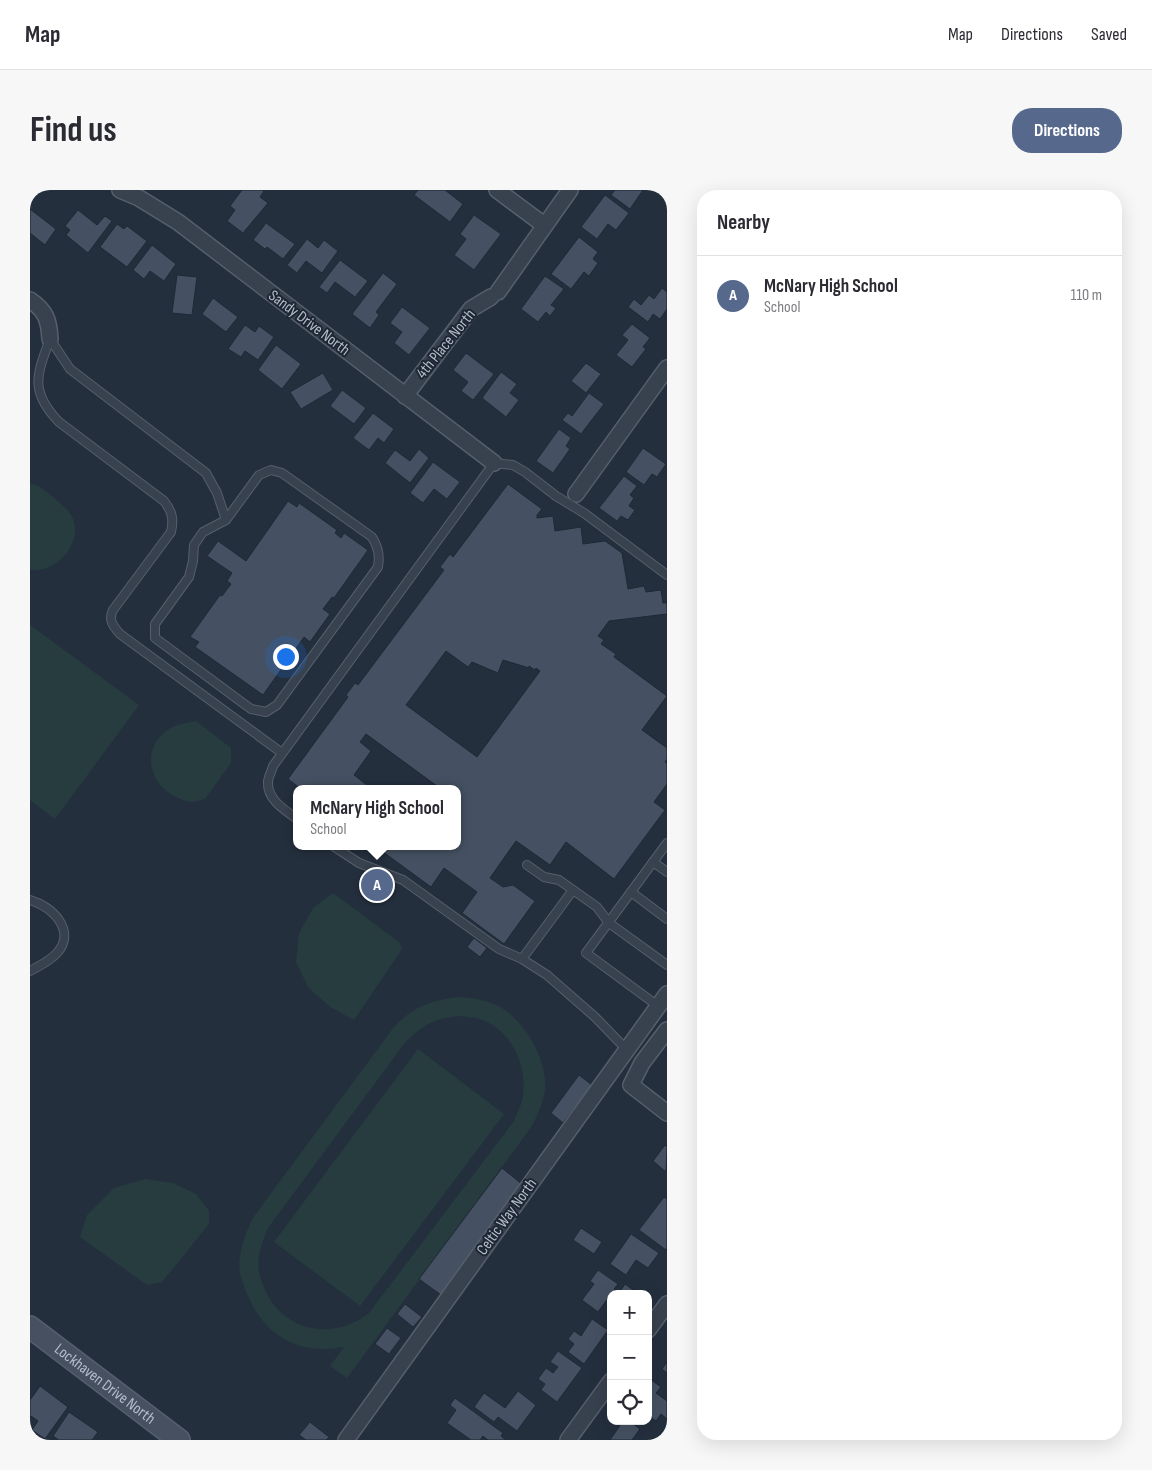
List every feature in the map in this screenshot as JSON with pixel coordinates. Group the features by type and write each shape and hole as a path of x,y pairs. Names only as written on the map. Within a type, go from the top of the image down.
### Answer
{"street":[{"name":"Sandy Drive North","path":"120,190 155,206 178,222 494,463"},
{"path":"496,190 544,225"},
{"name":"4th Place North","path":"405,396 471,309 495,294 570,190"},
{"path":"30,300 44,311 50,339"},
{"path":"576,494 667,368"},
{"name":"Celtic Way North","path":"346,1440 663,1000"},
{"path":"667,1030 642,1063 631,1085 667,1113"},
{"path":"652,1325 667,1304"},
{"name":"Lockhaven Drive North","path":"30,1327 179,1440"},
{"path":"568,1440 607,1386"}],"lane":[{"path":"50,339 70,369 206,473 217,493 226,520"},
{"path":"50,339 38,371 39,393 46,409 59,422 164,501 173,517 171,532 113,610 111,621 120,634 282,753"},
{"path":"293,816 280,807 271,796 268,781 273,766 494,463 513,465 525,472 667,575"},
{"path":"271,470 282,473 372,537 378,546 380,558 378,567 277,705 266,712 251,709 155,638 155,624 189,577 193,561 194,544 203,532 226,520 259,476 271,470"},
{"path":"663,1000 586,953 667,843"},
{"path":"339,850 359,863 403,880 499,949 522,959 547,975 595,1017 627,1050"},
{"path":"653,862 667,872"},
{"path":"527,865 544,877 559,880 597,907 608,923 667,965"},
{"path":"522,959 573,890"},
{"path":"631,892 667,919"},
{"path":"30,900 53,912 62,926 64,935 63,944 58,952 51,959 30,971"}],"green space":[{"path":"30,484 42,489 64,507 73,518 75,527 75,536 72,544 62,559 47,568 38,570 30,569"},
{"path":"30,625 139,705 55,819 30,800"},
{"path":"196,721 231,748 231,763 205,799 190,802 169,793 161,786 155,777 151,758 153,748 158,739 166,731 177,725"},
{"path":"333,893 399,942 402,949 354,1020 330,1007 308,987 296,962 299,933 313,908"},
{"path":"464,997 491,1003 502,1008 519,1023 534,1044 543,1067 545,1090 543,1099 532,1126 347,1378 330,1366 344,1347 311,1348 296,1344 271,1330 261,1318 252,1305 240,1276 239,1267 242,1246 252,1219 394,1027 416,1009 448,999","holes":["460,1016 478,1018 491,1024 500,1031 515,1050 524,1083 521,1105 514,1121 369,1313 353,1323 336,1328 320,1329 304,1326 289,1319 277,1308 267,1294 260,1276 258,1263 268,1228 404,1044 423,1027 435,1021"]},
{"path":"418,1049 504,1114 360,1306 274,1242"},
{"path":"145,1179 173,1183 196,1194 209,1211 209,1224 162,1282 147,1285 80,1237 87,1215 114,1188"}],"building":[{"path":"242,190 264,191 260,197 268,203 243,233 227,221 235,210 230,206"},
{"path":"418,190 445,190 463,204 450,222 414,195"},
{"path":"615,190 643,190 630,209 611,195"},
{"path":"605,195 629,213 616,230 608,224 597,239 581,227"},
{"path":"30,209 56,229 45,245 30,233"},
{"path":"78,210 97,225 105,216 112,221 88,253 66,235 70,230 65,226"},
{"path":"474,215 501,234 474,270 454,255 466,239 460,234"},
{"path":"266,223 295,244 283,259 267,247 265,249 253,240"},
{"path":"117,224 124,229 127,226 147,241 127,267 100,247"},
{"path":"579,237 598,252 593,259 598,263 589,276 584,272 571,289 551,274"},
{"path":"307,239 318,248 324,240 338,251 322,273 306,261 297,273 287,265"},
{"path":"152,245 176,264 164,281 150,271 144,279 133,270"},
{"path":"340,260 368,281 355,297 335,282 327,293 319,287"},
{"path":"383,273 397,284 376,312 379,315 370,328 352,314"},
{"path":"177,275 197,277 192,315 172,313"},
{"path":"545,276 564,289 551,305 556,308 550,316 546,312 538,322 521,309"},
{"path":"662,288 667,292 667,309 660,319 653,314 648,322 628,307 634,299 641,305 649,295 654,299"},
{"path":"213,298 238,317 226,332 202,314"},
{"path":"402,307 430,328 409,355 394,343 402,332 390,323"},
{"path":"632,324 650,338 643,347 646,349 632,367 616,355 628,340 622,335"},
{"path":"245,325 255,332 259,326 274,337 258,360 245,351 241,357 228,349"},
{"path":"276,345 301,364 282,389 258,370"},
{"path":"466,353 494,374 473,400 461,391 468,382 453,370"},
{"path":"586,363 601,374 586,393 571,381"},
{"path":"501,372 517,384 510,393 519,400 506,417 482,398"},
{"path":"323,373 333,390 301,409 290,392"},
{"path":"342,390 366,408 354,424 330,406"},
{"path":"589,393 604,404 581,434 562,420 568,413 572,416"},
{"path":"373,413 394,429 384,443 378,438 369,450 353,438"},
{"path":"559,429 571,438 566,446 570,449 553,473 536,461"},
{"path":"643,448 666,464 657,477 652,474 644,485 626,472"},
{"path":"419,449 429,458 410,483 385,463 395,450 410,461"},
{"path":"433,462 460,482 447,499 434,489 423,503 410,493"},
{"path":"624,476 637,486 630,495 634,498 629,506 635,510 628,520 621,516 617,521 599,508"},
{"path":"508,484 542,509 537,518 553,516 555,531 581,527 583,544 605,541 622,553 628,589 644,586 646,592 661,590 663,603 667,603 667,614 609,621 598,636 604,640 601,644 616,654 614,657 667,696 642,730 667,748 667,759 665,762 667,764 667,784 654,802 665,810 614,879 566,842 550,865 516,841 490,878 503,887 513,885 535,901 504,944 462,913 477,892 444,868 431,887 380,850 461,850 461,785 436,785 366,734 360,742 371,751 354,775 367,785 296,785 288,779 348,697 346,695 355,683 358,685 444,570 440,567 450,554 453,557","holes":["446,651 468,667 472,662 498,673 503,660 529,668 529,666 535,670 536,668 540,671 477,757 406,705"]},
{"path":"288,501 297,507 299,503 337,530 335,533 341,538 344,533 368,550 334,598 332,597 323,609 330,614 310,642 304,637 263,695 195,647 199,642 190,637 220,595 222,596 231,584 227,581 232,573 207,556 218,541 246,561"},
{"path":"474,938 487,948 480,957 467,947"},
{"path":"579,1075 592,1085 563,1123 551,1113"},
{"path":"665,1145 667,1147 666,1172 653,1161"},
{"path":"502,1168 523,1185 441,1295 419,1279"},
{"path":"664,1197 667,1199 666,1250 639,1230"},
{"path":"581,1228 602,1242 594,1254 573,1240"},
{"path":"631,1234 659,1253 648,1268 636,1260 626,1275 610,1264"},
{"path":"598,1270 618,1284 614,1289 615,1290 607,1290 607,1300 598,1312 582,1300 594,1284 590,1281"},
{"path":"625,1284 633,1290 621,1290"},
{"path":"405,1304 422,1317 413,1327 397,1314"},
{"path":"592,1319 607,1329 584,1364 568,1352 574,1344 568,1339 574,1331 581,1336"},
{"path":"387,1328 401,1338 389,1354 375,1344"},
{"path":"558,1351 582,1368 557,1402 541,1390 545,1384 538,1379 546,1368 553,1373 558,1367 550,1362"},
{"path":"667,1362 667,1373 662,1369"},
{"path":"652,1380 661,1387 656,1393 667,1401 667,1419 661,1414 656,1421 652,1418"},
{"path":"40,1386 68,1407 45,1439 32,1430 38,1421 31,1416 30,1418 30,1400"},
{"path":"518,1391 536,1405 517,1431 498,1417 494,1422 474,1407 484,1393 505,1408"},
{"path":"455,1398 503,1433 501,1436 506,1440 488,1440 483,1436 480,1440 471,1440 447,1423 456,1410 450,1405"},
{"path":"69,1412 98,1432 92,1440 59,1440 53,1436"},
{"path":"310,1422 329,1437 326,1440 306,1440 299,1435"},
{"path":"620,1425 634,1425 640,1429 632,1440 610,1440"}],"place":[{"name":"McNary High School","path":"377,885"}]}
